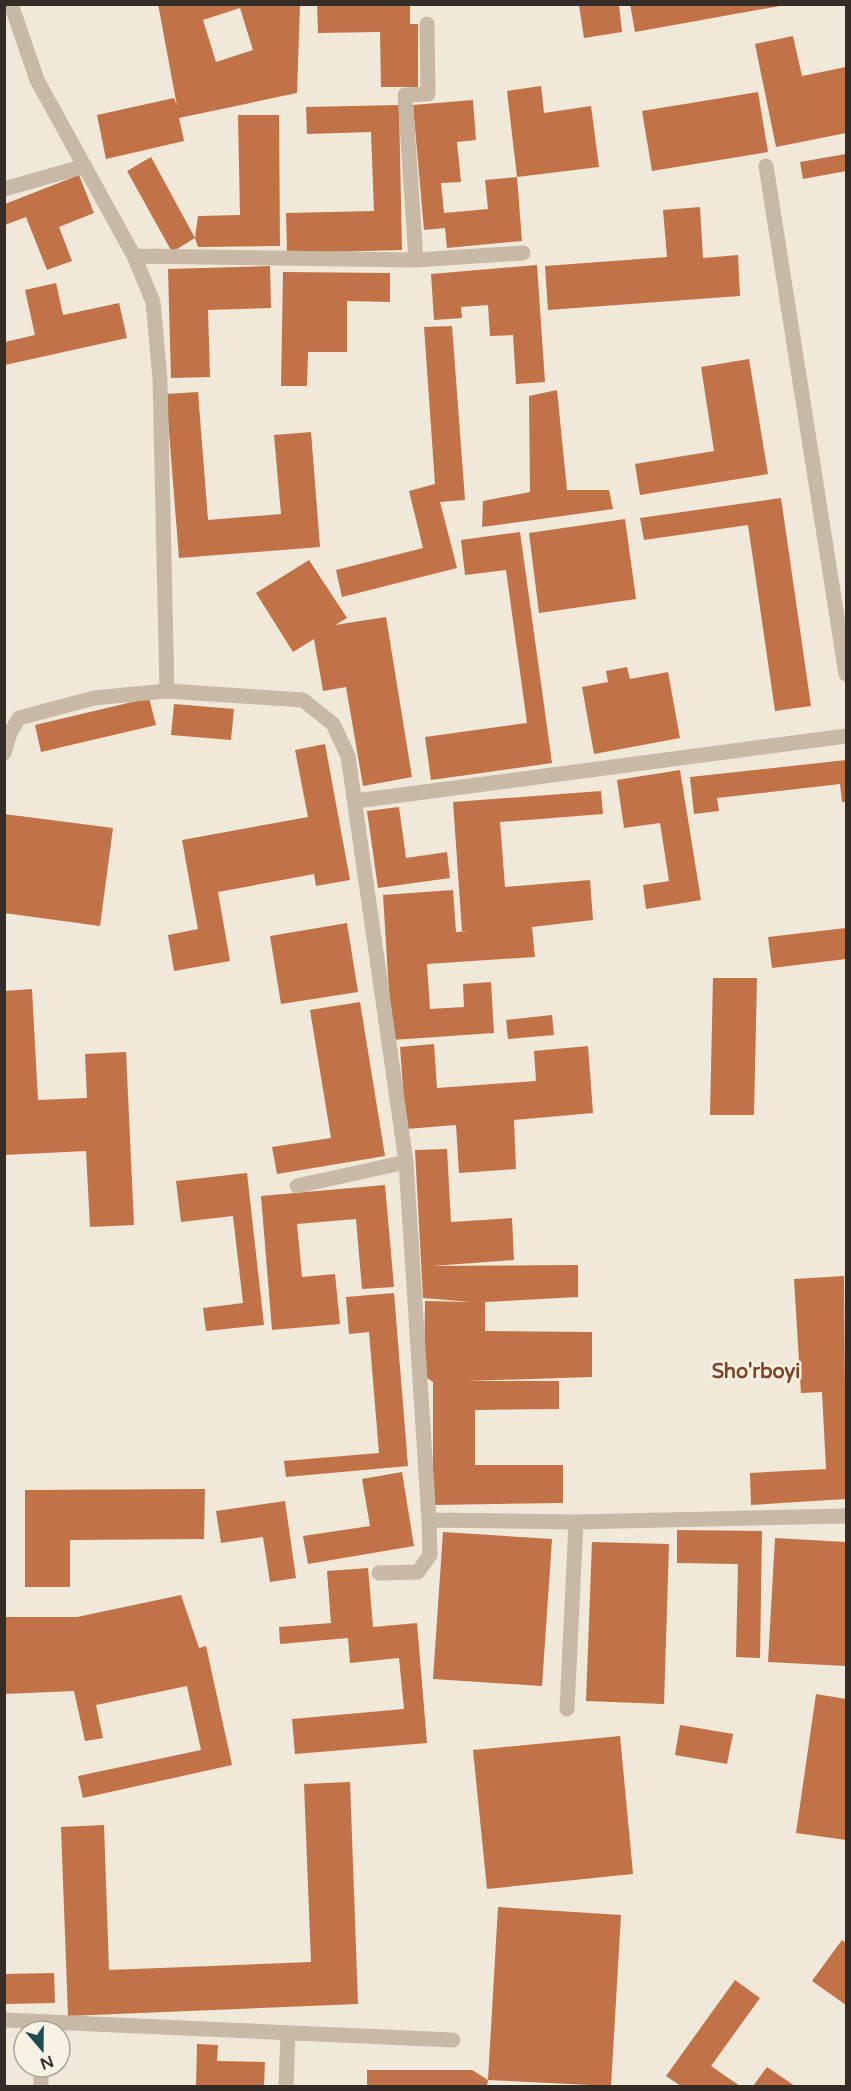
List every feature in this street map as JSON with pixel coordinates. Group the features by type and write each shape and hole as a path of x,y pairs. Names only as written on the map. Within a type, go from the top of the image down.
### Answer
{"street":[{"path":"10,4 37,80 134,256 153,302 160,379 167,691"},
{"path":"416,260 405,94 428,94 428,24"},
{"path":"4,189 85,166"},
{"path":"766,166 846,674"},
{"path":"134,256 416,260 523,253"},
{"path":"4,753 7,734 19,718 94,698 167,691 303,700 333,724 348,756 406,1162 429,1520 430,1555 418,1572 379,1573"},
{"path":"356,801 846,736"},
{"path":"297,1186 406,1162"},
{"path":"429,1520 576,1522 846,1515"},
{"path":"567,1708 576,1522"},
{"path":"72,2027 453,2040"},
{"path":"286,2086 288,2033"}],"building":[{"path":"158,4 300,4 297,93 179,118 184,141 106,159 97,115 174,98 177,106","holes":["240,8 253,50 216,62 203,20"]},
{"path":"317,4 410,4 410,24 418,24 418,87 381,87 380,32 318,33"},
{"path":"630,4 780,4 780,6 635,32"},
{"path":"579,5 619,5 622,32 584,38"},
{"path":"793,36 802,76 846,67 846,133 776,147 755,44"},
{"path":"541,86 544,113 591,106 599,167 517,177 507,91"},
{"path":"758,92 768,152 652,171 642,111"},
{"path":"473,100 476,140 457,142 461,182 441,183 444,213 488,209 485,180 517,177 522,241 447,248 445,228 424,230 413,105"},
{"path":"399,105 402,250 287,253 286,213 374,211 371,132 307,134 306,107"},
{"path":"238,115 279,115 280,246 198,247 195,238 198,216 240,215"},
{"path":"846,154 846,171 803,179 800,162"},
{"path":"151,157 195,238 172,252 127,171"},
{"path":"79,175 94,213 59,227 72,261 47,270 26,217 5,225 5,204"},
{"path":"700,207 703,258 738,255 740,296 548,310 545,266 667,257 663,210"},
{"path":"537,265 545,382 516,384 513,335 490,336 488,305 461,307 462,318 434,320 431,274"},
{"path":"270,266 271,308 208,310 210,377 171,378 168,269"},
{"path":"283,272 390,273 390,302 347,301 347,352 308,352 307,386 281,386"},
{"path":"56,283 63,315 119,303 127,338 5,365 5,342 35,335 25,290"},
{"path":"452,326 465,500 440,502 457,568 342,597 336,570 423,548 409,491 435,484 424,327"},
{"path":"749,359 768,474 640,495 635,464 714,451 701,367"},
{"path":"557,390 567,490 609,490 613,509 482,527 483,501 530,492 529,396"},
{"path":"198,392 208,520 281,514 274,435 311,432 320,547 179,558 166,394"},
{"path":"781,498 811,706 775,711 748,525 644,540 640,518"},
{"path":"625,519 636,599 539,613 529,533"},
{"path":"520,532 552,763 431,780 425,737 527,723 506,570 465,575 461,540"},
{"path":"309,560 347,618 335,625 386,617 412,777 363,786 346,687 323,691 314,639 293,652 256,593"},
{"path":"627,667 630,679 668,672 680,738 594,754 582,687 608,682 606,671"},
{"path":"149,698 156,725 41,752 35,725"},
{"path":"174,704 234,709 231,740 171,735"},
{"path":"325,744 350,880 316,886 314,874 218,892 230,961 174,971 168,935 198,929 182,840 308,817 295,750"},
{"path":"846,760 846,802 842,802 840,784 717,798 719,811 694,814 690,777"},
{"path":"680,770 701,900 646,909 643,885 669,881 660,823 624,828 617,780"},
{"path":"601,791 603,814 500,822 505,887 590,880 593,920 532,927 535,957 427,964 430,1009 464,1007 463,984 491,982 494,1033 392,1040 383,895 453,890 456,932 469,931 462,931 453,802"},
{"path":"399,807 406,858 447,852 450,878 378,888 367,811"},
{"path":"4,814 113,828 100,926 4,913"},
{"path":"347,923 358,992 281,1004 270,936"},
{"path":"846,928 846,959 772,968 768,937"},
{"path":"713,978 757,978 754,1115 710,1115"},
{"path":"32,989 38,1100 87,1098 85,1054 126,1052 134,1225 90,1227 86,1151 4,1155 4,991"},
{"path":"360,1002 385,1156 277,1174 272,1147 331,1138 310,1010"},
{"path":"552,1015 554,1035 508,1039 506,1020"},
{"path":"434,1044 437,1088 536,1081 534,1051 588,1046 593,1113 514,1120 516,1169 459,1173 456,1125 406,1129 400,1047"},
{"path":"447,1149 451,1222 512,1218 514,1260 432,1266 578,1265 578,1297 485,1302 485,1331 592,1332 592,1377 466,1381 559,1381 559,1409 475,1410 475,1465 563,1465 563,1503 433,1505 433,1382 424,1376 425,1301 472,1302 423,1298 415,1150"},
{"path":"247,1173 264,1325 206,1331 203,1308 243,1303 233,1216 181,1222 176,1181"},
{"path":"385,1185 394,1287 362,1289 356,1219 297,1224 302,1277 335,1274 340,1324 272,1330 261,1196"},
{"path":"844,1276 846,1499 751,1505 750,1473 826,1469 822,1392 801,1393 794,1279"},
{"path":"394,1293 408,1466 286,1477 284,1461 379,1453 369,1332 349,1334 346,1297"},
{"path":"402,1472 414,1546 308,1564 303,1536 370,1526 362,1479"},
{"path":"205,1489 204,1539 70,1540 70,1587 25,1587 25,1490"},
{"path":"285,1501 296,1578 270,1582 263,1537 221,1543 216,1511"},
{"path":"677,1530 762,1531 760,1658 736,1657 738,1564 677,1563"},
{"path":"443,1532 552,1539 542,1686 433,1679"},
{"path":"775,1538 846,1542 846,1666 768,1662"},
{"path":"592,1542 669,1544 664,1704 586,1701"},
{"path":"368,1568 373,1627 417,1623 427,1743 295,1754 292,1719 404,1709 399,1658 350,1663 348,1638 280,1644 279,1627 331,1623 327,1571"},
{"path":"181,1595 199,1648 206,1646 232,1765 83,1798 78,1776 201,1750 187,1686 96,1705 103,1738 85,1741 74,1691 4,1694 4,1617 77,1617"},
{"path":"816,1694 846,1699 846,1840 796,1833"},
{"path":"680,1725 733,1734 727,1764 675,1755"},
{"path":"620,1736 633,1874 487,1889 473,1750"},
{"path":"350,1782 358,2004 68,2016 61,1827 104,1825 109,1970 311,1962 304,1784"},
{"path":"498,1907 621,1915 611,2086 488,2080"},
{"path":"842,1940 846,1943 846,2005 812,1981"},
{"path":"54,1973 55,2003 4,2004 4,1974"},
{"path":"735,1980 760,1998 711,2066 740,2086 681,2086 666,2076"},
{"path":"197,2044 218,2045 217,2061 265,2062 264,2086 196,2086"},
{"path":"767,2067 795,2086 753,2086"},
{"path":"367,2070 472,2070 488,2080 487,2086 367,2086"}],"district":[{"name":"Sho'rboyi","path":"756,1372"}]}
